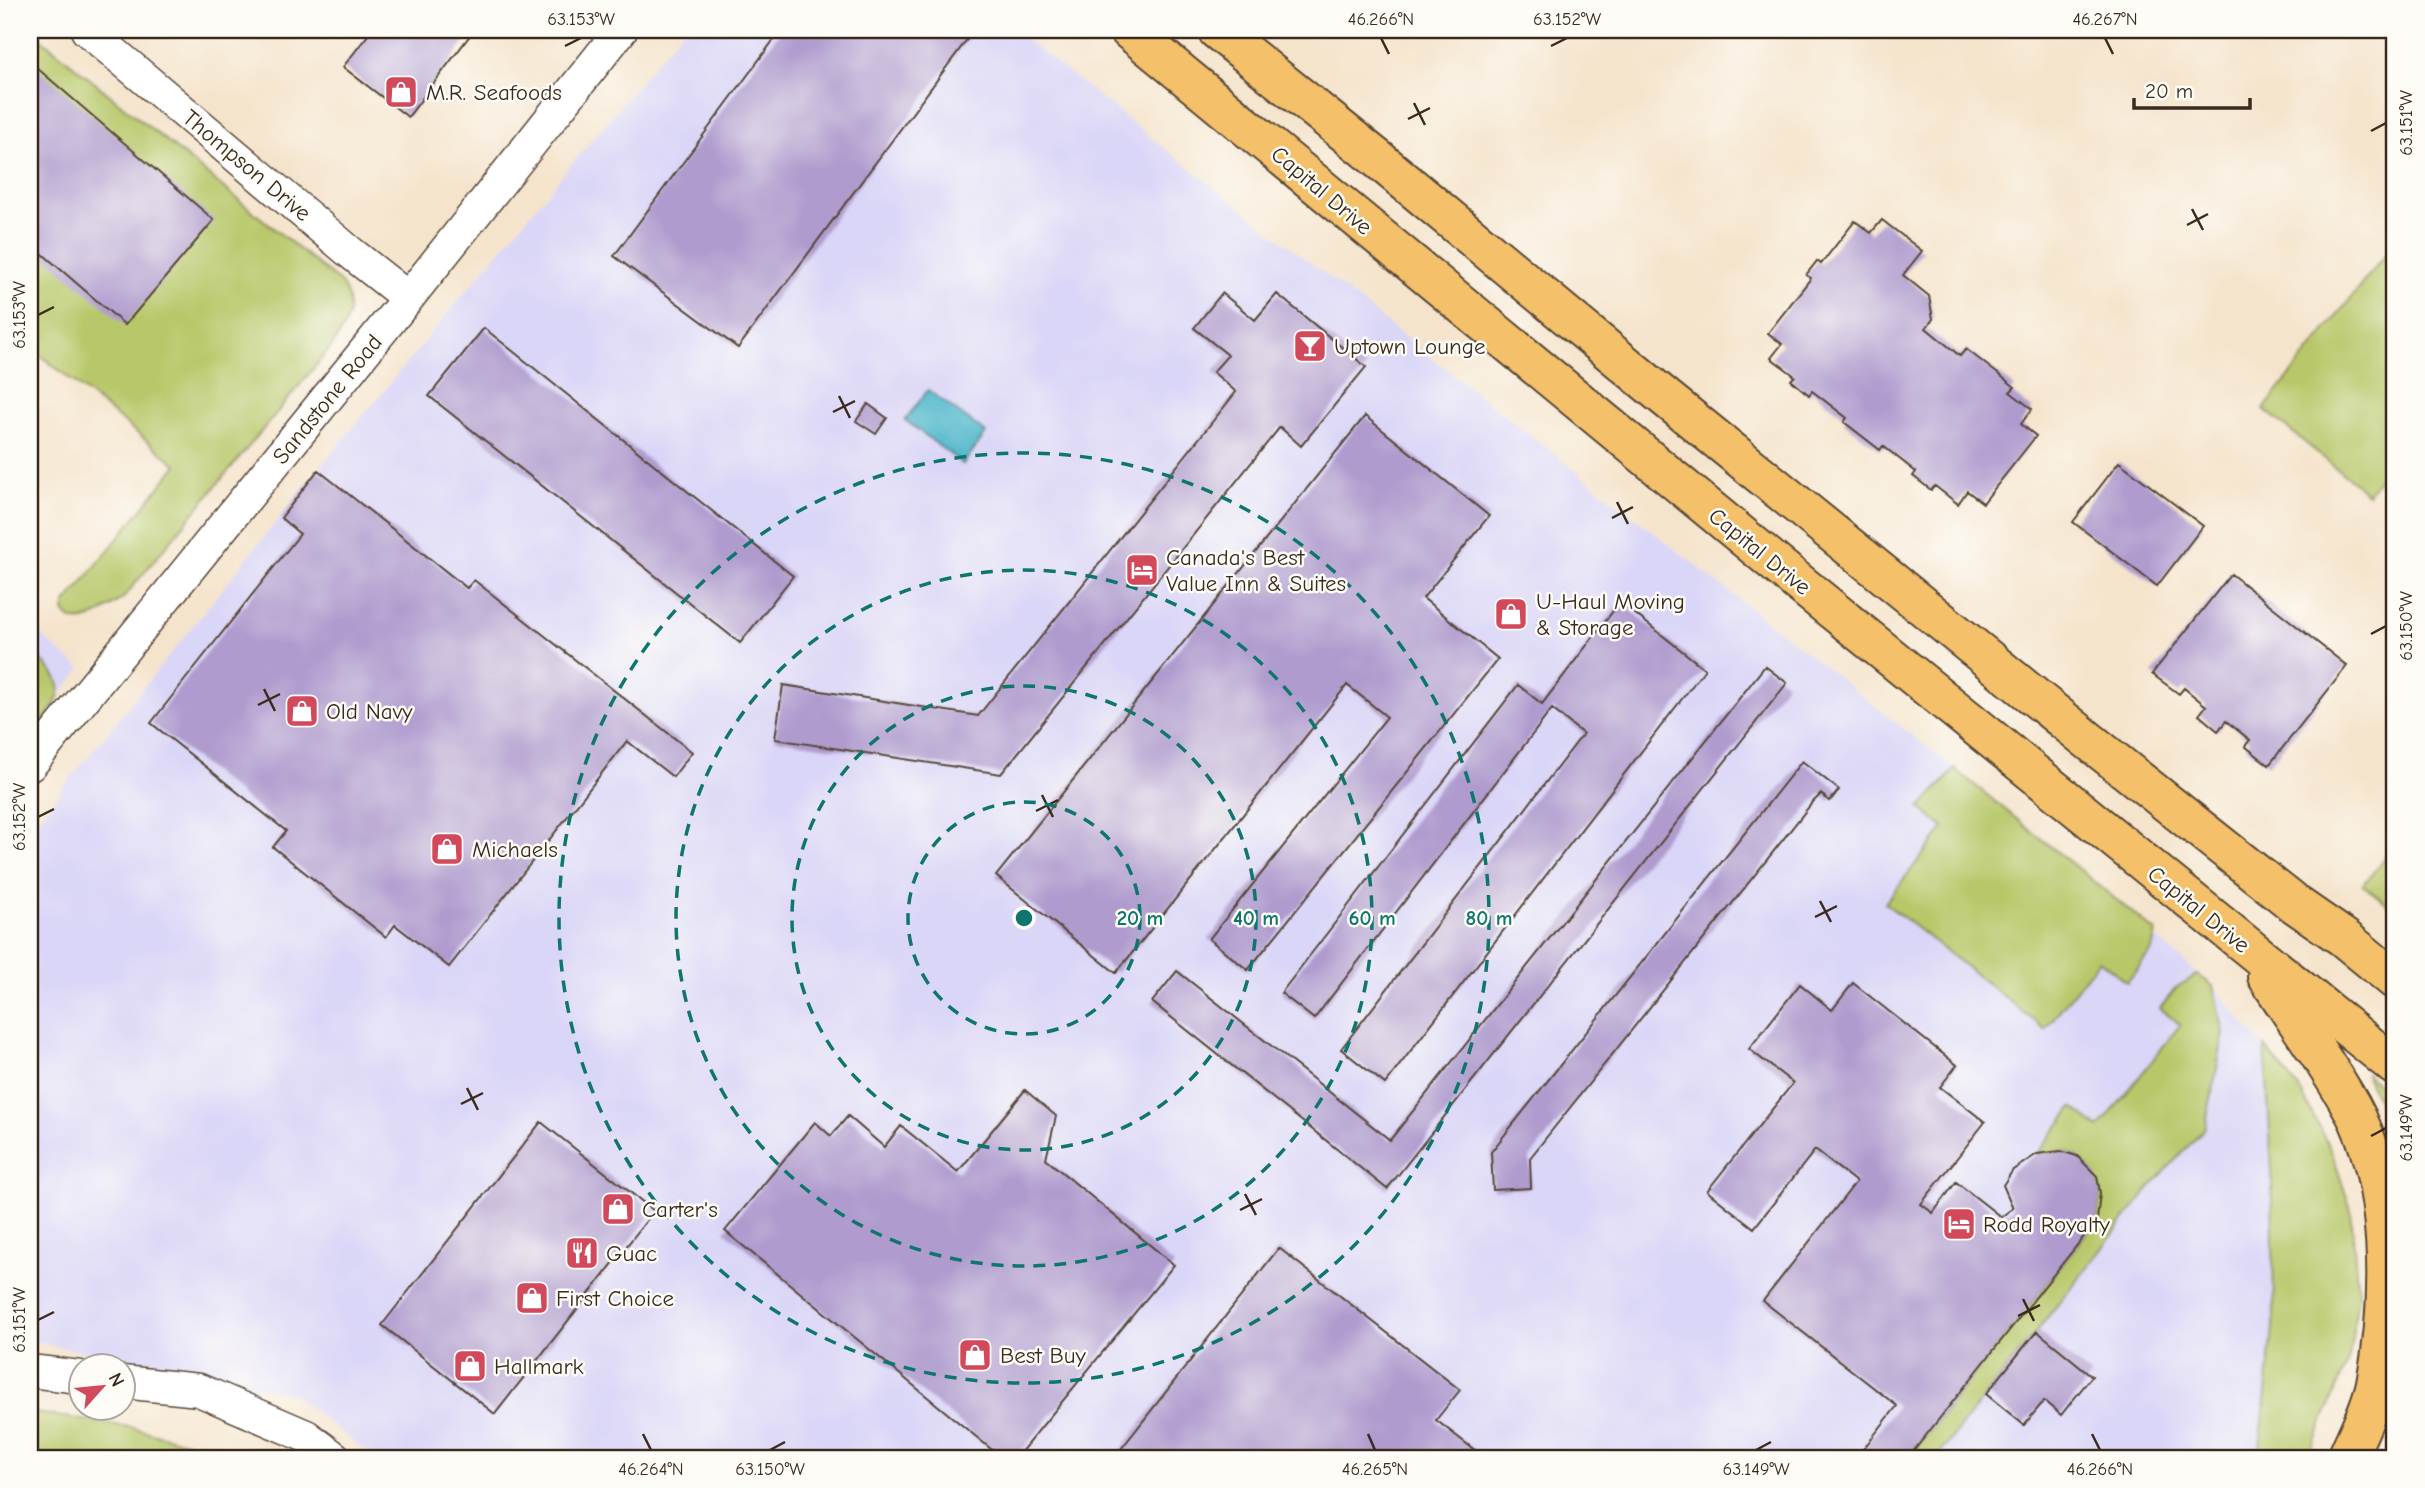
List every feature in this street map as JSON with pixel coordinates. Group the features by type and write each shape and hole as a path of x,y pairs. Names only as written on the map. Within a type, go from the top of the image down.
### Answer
{"main road":[{"name":"Capital Drive","path":"1129,30 1798,582 2395,1066"},
{"path":"1217,30 2088,740 2395,980"},
{"path":"2248,948 2351,1107 2367,1144 2381,1202 2387,1308 2375,1386 2347,1458"}],"street":[{"name":"Thompson Drive","path":"87,30 408,299"},
{"name":"Sandstone Road","path":"30,765 408,299 621,30"},
{"path":"30,1371 66,1375"},
{"path":"136,1383 199,1390 306,1436 335,1458"}],"shaded area":[{"path":"683,30 1014,30 1955,769 2213,986 2265,1047 2272,1170 2274,1318 2259,1458 374,1458 292,1394 136,1362 136,1352 84,1352 30,1341 30,829 318,470"},
{"path":"30,626 81,669 30,732"}],"green space":[{"path":"30,30 342,284 349,309 345,323 332,346 124,597 85,620 69,618 64,611 66,603 177,465 30,347"},
{"path":"2395,242 2395,456 2368,494 2264,409"},
{"path":"30,651 54,674 59,684 59,692 50,711 30,736"},
{"path":"1955,769 2156,932 2152,950 2127,982 2099,960 2045,1029 1885,903 1944,828 1920,808"},
{"path":"2395,845 2395,910 2363,885"},
{"path":"2197,975 2213,986 2224,1033 2205,1128 2153,1184 1936,1458 1908,1458 2097,1220 2100,1193 2096,1176 2077,1156 2061,1151 2037,1154 2073,1107 2099,1128 2180,1025 2160,1008 2177,987"},
{"path":"2265,1047 2300,1090 2332,1153 2351,1210 2358,1296 2349,1358 2308,1458 2259,1458 2274,1318 2272,1170"},
{"path":"2364,1072 2395,1098 2395,1146 2386,1118"},
{"path":"30,1412 66,1417 66,1422 97,1422 130,1427 243,1458 30,1458"}],"water":[{"path":"928,390 986,433 963,464 905,420"}],"building":[{"name":"M.R. Seafoods","path":"372,30 474,30 408,117 343,67"},
{"path":"781,30 974,30 738,348 614,256"},
{"path":"30,62 214,220 125,325 30,243"},
{"path":"1882,220 1922,251 1903,275 1929,296 1933,319 1926,328 1960,356 1966,349 2015,387 2010,392 2032,409 2021,424 2036,436 1983,503 1967,491 1958,504 1935,486 1931,490 1913,476 1916,472 1883,446 1880,450 1844,422 1847,418 1812,391 1809,395 1791,380 1795,376 1771,358 1782,344 1768,333 1811,278 1806,275 1817,261 1821,264 1855,221 1871,233"},
{"path":"1222,293 1255,320 1277,294 1366,367 1301,446 1280,427 1001,774 775,739 783,685 978,716 1236,392 1213,372 1228,355 1194,328"},
{"path":"484,328 793,576 740,643 429,396"},
{"path":"868,404 887,418 876,434 856,421"},
{"path":"1365,416 1489,516 1423,598 1498,659 1248,970 1209,939 1387,717 1347,685 1116,973 996,876"},
{"path":"2119,462 2203,526 2157,586 2073,522"},
{"path":"318,470 467,588 474,580 692,752 673,777 627,741 449,967 395,925 386,937 273,847 286,831 151,723 300,534 281,518"},
{"path":"2231,574 2347,666 2269,765 2245,746 2250,740 2226,721 2218,731 2199,715 2206,706 2184,688 2179,694 2152,674"},
{"path":"1620,602 1705,669 1385,1084 1341,1049 1583,734 1552,709 1314,1019 1281,993 1518,685 1542,704"},
{"path":"1765,666 1787,683 1387,1189 1152,1002 1177,971 1390,1140"},
{"path":"1802,761 1839,790 1830,801 1821,794 1812,803 1530,1158 1531,1188 1493,1190 1491,1152"},
{"name":"Rodd Royalty","path":"1853,983 1957,1065 1940,1087 1985,1122 1921,1204 1933,1213 1956,1182 2001,1217 2013,1208 2003,1185 2013,1170 2037,1154 2061,1151 2077,1156 2097,1176 2100,1193 2097,1220 1908,1458 1829,1458 1829,1453 1860,1453 1897,1406 1763,1301 1856,1182 1815,1150 1754,1228 1707,1191 1793,1083 1749,1049 1800,984 1832,1010"},
{"path":"1025,1090 1056,1116 1046,1159 1174,1265 1016,1458 1002,1458 725,1231 815,1122 831,1136 848,1116 884,1147 901,1126 958,1172"},
{"path":"541,1122 654,1211 495,1414 382,1325"},
{"path":"1279,1248 1460,1390 1436,1420 1485,1458 1114,1458"},
{"path":"2037,1331 2092,1376 2061,1415 2044,1401 2024,1425 1986,1394"}],"place":[{"name":"M.R. Seafoods","path":"401,92"},
{"name":"Uptown Lounge","path":"1310,346"},
{"name":"Canada's Best Value Inn & Suites","path":"1142,570"},
{"name":"U-Haul Moving & Storage","path":"1511,614"},
{"name":"Old Navy","path":"302,711"},
{"name":"Michaels","path":"447,849"},
{"name":"Carter's","path":"618,1209"},
{"name":"Rodd Royalty","path":"1959,1224"},
{"name":"Guac","path":"582,1253"},
{"name":"First Choice","path":"532,1298"},
{"name":"Best Buy","path":"975,1355"},
{"name":"Hallmark","path":"470,1366"}]}
